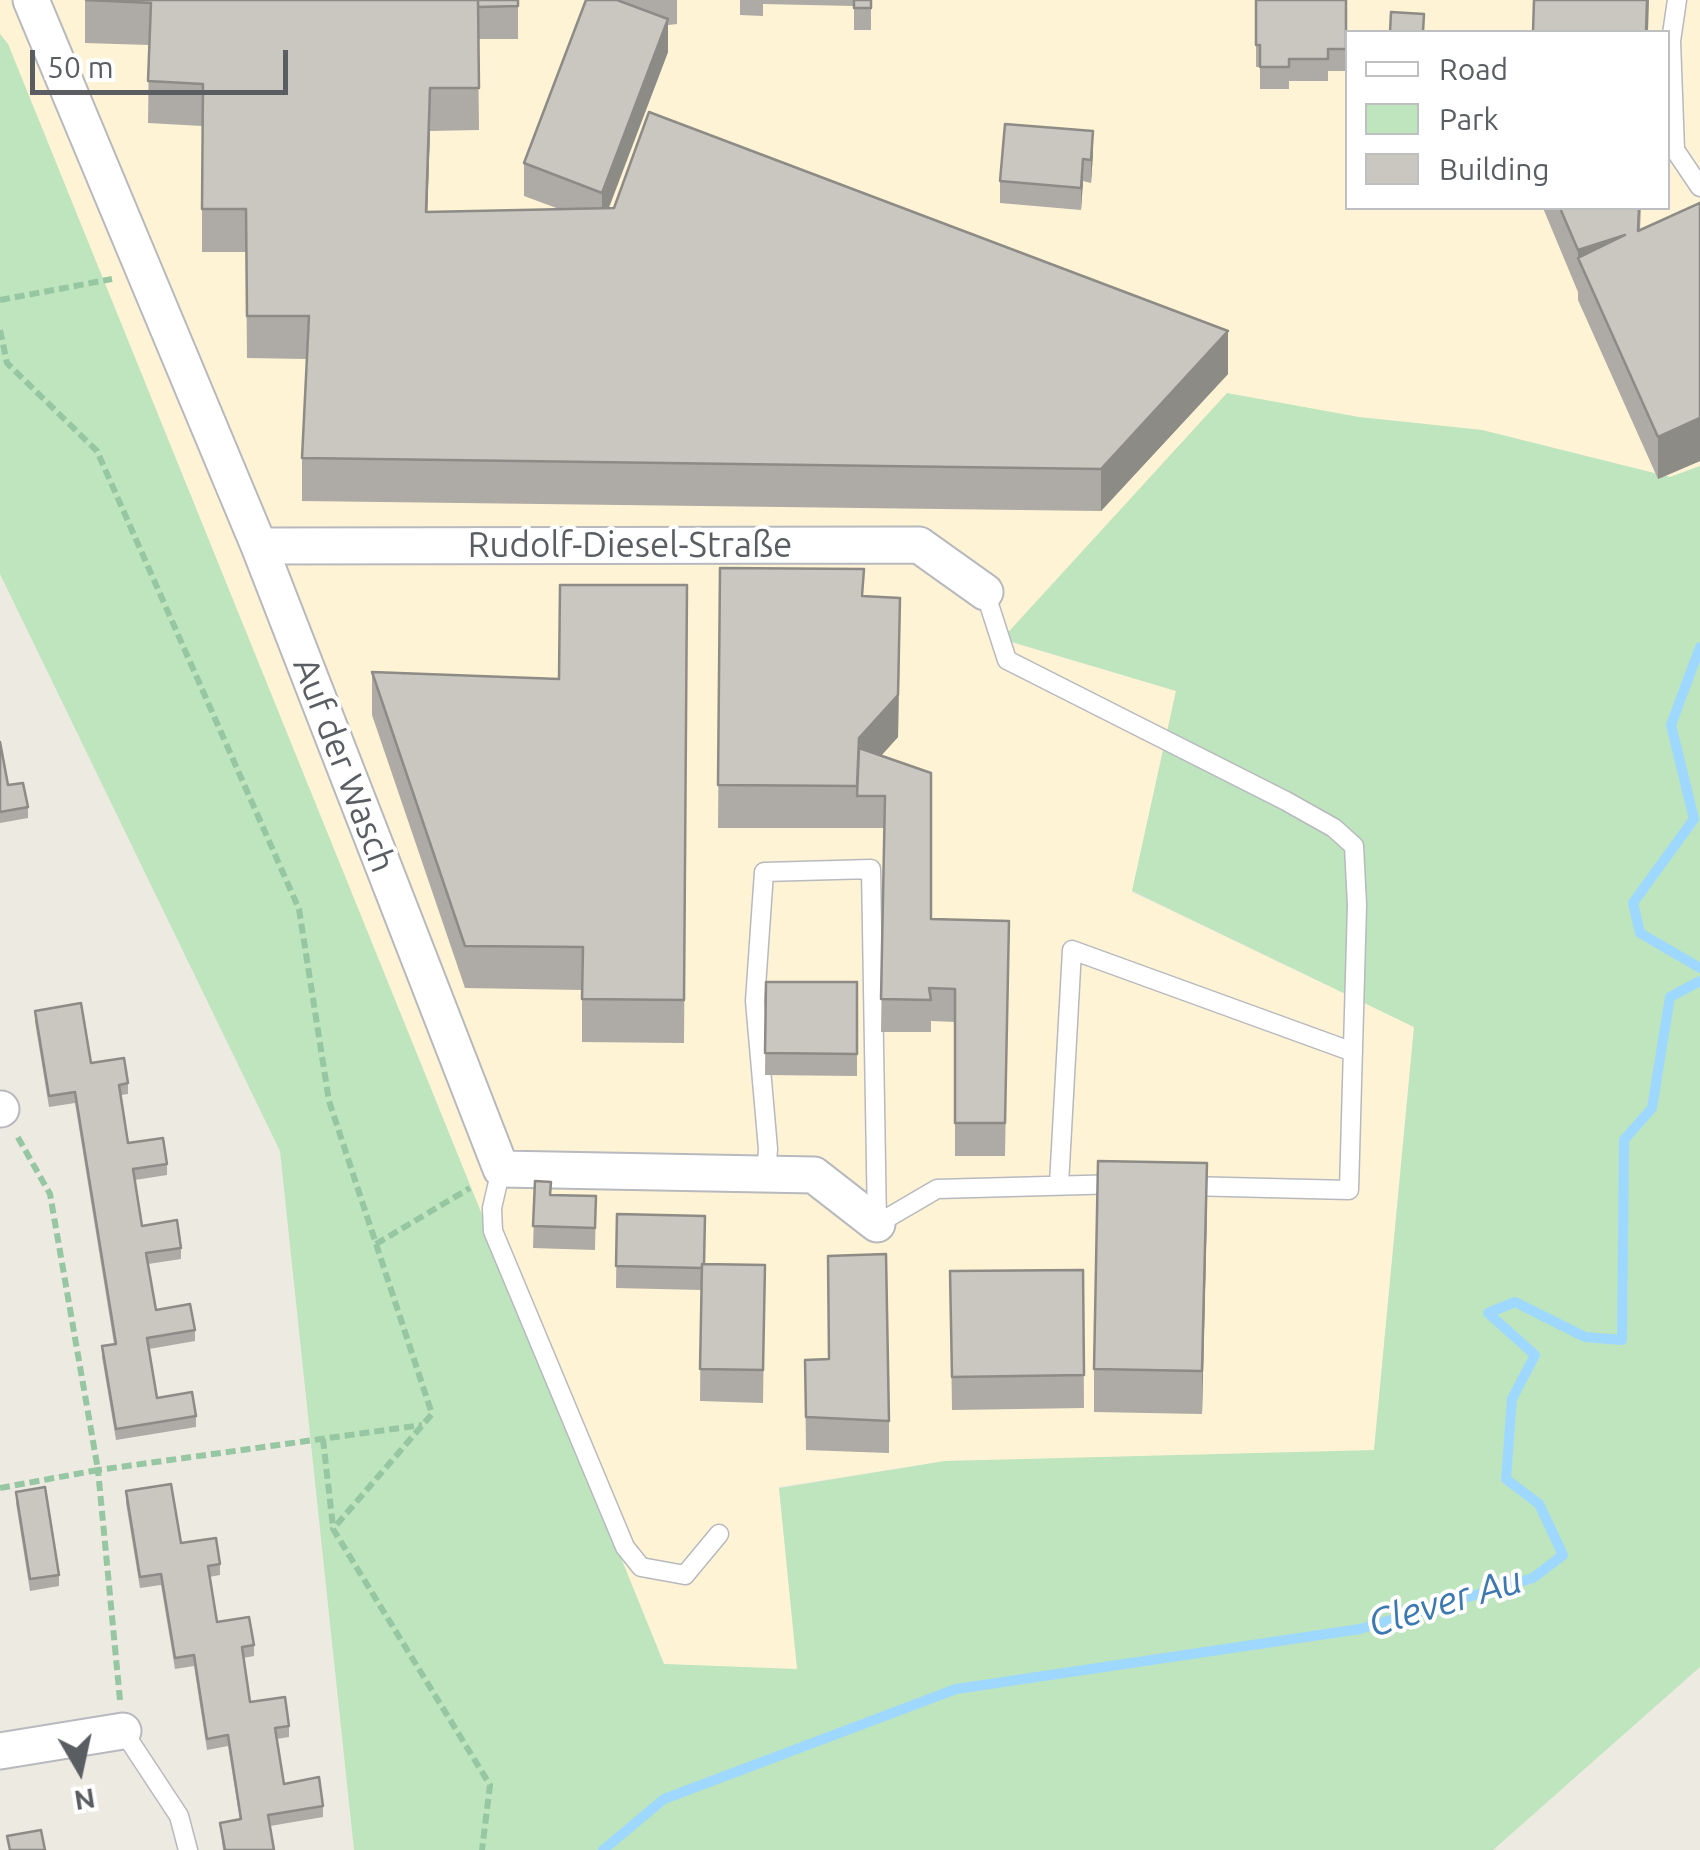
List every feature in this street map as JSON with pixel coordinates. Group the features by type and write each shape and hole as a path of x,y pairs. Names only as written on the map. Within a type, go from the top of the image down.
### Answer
{"street":[{"name":"Auf der Wasch","path":"31,0 259,546 501,1169"},
{"name":"Rudolf-Diesel-Straße","path":"259,546 919,545 985,592"},
{"path":"501,1169 814,1175 877,1224"},
{"path":"0,1751 123,1731"}],"lane":[{"path":"1677,0 1672,42 1675,150 1700,187"},
{"path":"985,592 1007,660 1286,801 1334,828 1354,846 1350,1190 1173,1185"},
{"path":"766,1174 768,1149 755,1001 764,872 871,868 877,1224 937,1189 1134,1184"},
{"path":"1059,1184 1072,950 1353,1052"},
{"path":"501,1169 492,1208 493,1230 625,1547 641,1566 685,1574 719,1534"},
{"path":"123,1731 179,1816 188,1850"}],"path":[{"path":"0,300 145,272"},
{"path":"0,330 8,363 98,451 299,910 329,1100 432,1414 333,1529"},
{"path":"0,1109 50,1194 98,1470 123,1731"},
{"path":"376,1244 501,1169"},
{"path":"0,1488 98,1470 422,1425"},
{"path":"323,1439 333,1529 490,1784 482,1850"}],"shaded area":[{"path":"0,0 1700,0 1700,466 1670,477 1482,430 1359,417 1003,640 1176,691 1132,892 1414,1027 1374,1451 945,1461 779,1487 798,1670 664,1664 8,44 0,34"}],"green space":[{"path":"0,34 8,44 664,1664 797,1669 779,1488 945,1461 1374,1450 1414,1027 1132,891 1176,691 1002,639 1227,393 1359,417 1482,430 1670,477 1700,466 1700,1667 1493,1850 354,1850 280,1151 0,574"}],"building":[{"path":"86,0 478,0 479,88 430,88 426,212 614,208 649,112 1228,331 1101,469 302,458 309,316 247,316 246,209 202,209 203,84 148,81 151,3"},
{"path":"478,0 518,0 518,6 478,7"},
{"path":"586,0 617,0 668,19 602,193 524,163"},
{"path":"854,0 871,0 871,8 854,8"},
{"path":"1256,0 1346,0 1345,49 1328,49 1328,59 1289,59 1289,67 1260,67 1260,45 1256,45"},
{"path":"1534,0 1647,0 1646,30 1533,30"},
{"path":"1391,12 1424,14 1423,30 1390,30"},
{"path":"1005,124 1093,131 1091,160 1083,159 1081,188 1000,181"},
{"path":"1700,203 1700,418 1658,437 1578,258 1625,235 1578,250 1561,210 1639,210 1638,231"},
{"path":"720,568 864,569 862,596 900,598 898,695 859,738 857,786 718,785"},
{"path":"560,585 687,585 684,1000 582,999 583,947 465,946 372,672 559,679"},
{"path":"0,742 8,785 23,783 28,807 0,812"},
{"path":"859,748 931,773 931,919 1009,921 1005,1123 955,1123 955,989 929,988 931,1000 881,999 885,796 857,796"},
{"path":"766,982 857,982 857,1054 765,1053"},
{"path":"81,1003 91,1063 124,1058 128,1083 119,1085 128,1143 163,1138 167,1164 133,1169 142,1226 177,1220 181,1248 146,1253 156,1310 190,1304 195,1330 147,1338 157,1398 192,1392 196,1416 116,1429 102,1346 116,1344 75,1092 49,1096 35,1011"},
{"path":"1098,1161 1207,1163 1202,1371 1094,1369"},
{"path":"535,1181 551,1182 550,1195 596,1196 595,1228 533,1226"},
{"path":"617,1214 705,1216 702,1268 616,1266"},
{"path":"886,1254 889,1421 806,1417 805,1360 829,1359 828,1256"},
{"path":"702,1264 765,1265 763,1370 700,1369"},
{"path":"1083,1270 1084,1375 952,1377 950,1271"},
{"path":"171,1484 181,1543 216,1538 220,1564 208,1566 217,1622 249,1617 254,1645 242,1647 250,1702 285,1697 289,1726 275,1728 284,1784 319,1777 323,1806 268,1815 274,1850 225,1850 220,1823 241,1819 228,1735 207,1739 194,1655 175,1658 161,1574 140,1577 126,1491"},
{"path":"45,1487 59,1575 30,1579 16,1492"},
{"path":"41,1830 45,1850 10,1850 7,1836"}],"waterway":[{"name":"Clever Au","path":"1700,647 1671,725 1694,819 1633,903 1640,933 1700,968"},
{"name":"Clever Au","path":"603,1850 664,1799 956,1689 1360,1629 1533,1578 1563,1555 1539,1504 1506,1479 1512,1399 1535,1355 1488,1313 1515,1302 1585,1337 1622,1340 1624,1140 1652,1108 1670,997 1700,981"}]}
